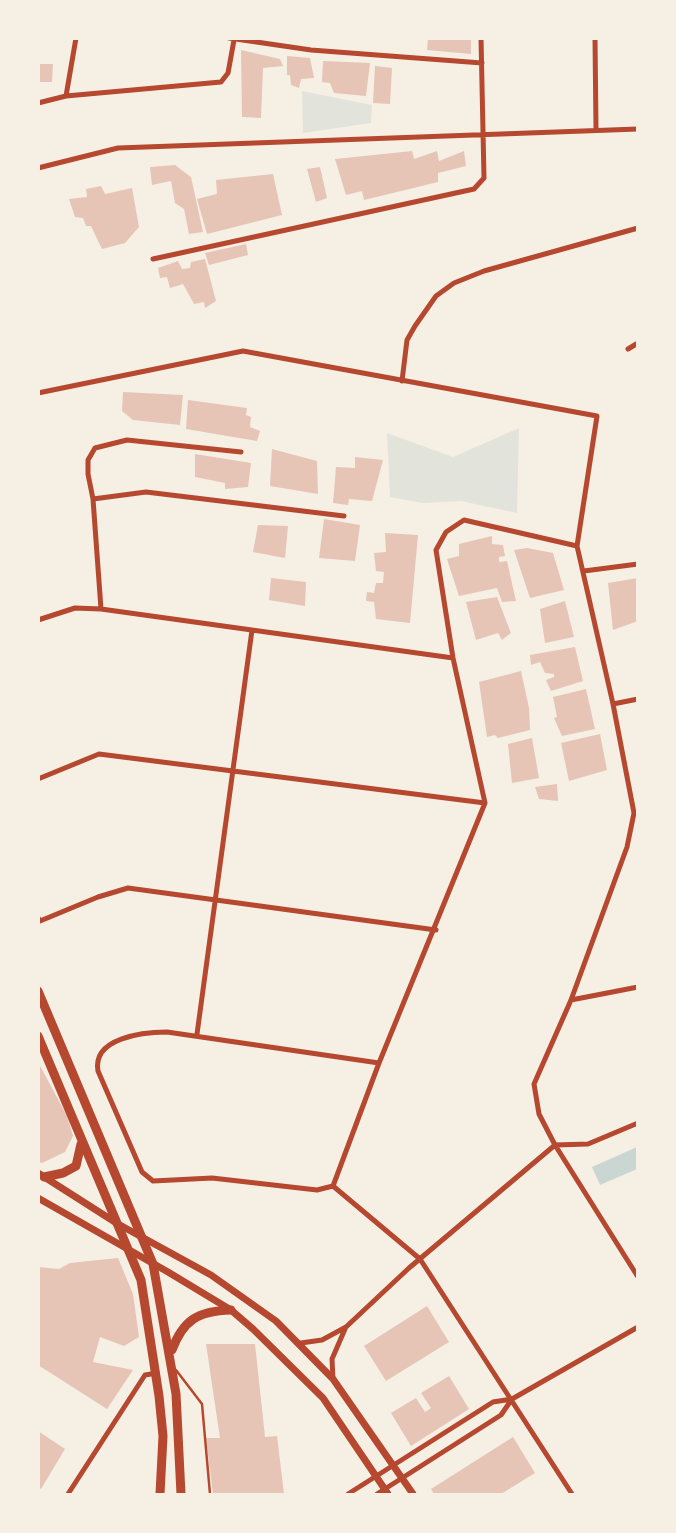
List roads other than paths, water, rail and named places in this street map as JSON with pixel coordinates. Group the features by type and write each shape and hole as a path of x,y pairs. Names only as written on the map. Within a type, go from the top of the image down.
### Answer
{"main road":[{"path":"38,991 153,1264 173,1366 180,1436 181,1494"},
{"path":"38,1036 118,1224 147,1305 163,1436 160,1494"},
{"path":"41,1175 63,1173 76,1166 82,1150 81,1139"},
{"path":"171,1352 189,1319 205,1312 231,1310"}],"street":[{"path":"66,96 76,38"},
{"path":"153,259 474,188 484,178 481,38"},
{"path":"595,38 596,130"},
{"path":"38,103 66,96 221,82 228,73 231,39 312,50 482,63"},
{"path":"38,168 118,148 638,129"},
{"path":"402,381 407,340 436,296 454,283 484,271 638,229"},
{"path":"628,349 638,343"},
{"path":"38,393 235,351 597,416 578,546 634,813 627,848 571,1000 534,1084 539,1114 555,1145 638,1277"},
{"path":"101,609 88,460 95,448 127,440 241,452"},
{"path":"93,499 146,492 344,516"},
{"path":"333,1186 379,1063 436,930 485,803 453,659 436,550 446,532 464,520 578,546"},
{"path":"584,571 638,564"},
{"path":"38,620 75,608 101,609 453,659"},
{"path":"197,1034 253,630"},
{"path":"613,704 638,699"},
{"path":"38,779 99,754 235,769 485,803"},
{"path":"627,848 638,846"},
{"path":"39,920 128,888 436,930"},
{"path":"571,1000 638,987"},
{"path":"333,1186 317,1190 212,1178 157,1182 145,1176 98,1072 97,1059 106,1047 137,1035 159,1032 197,1034 379,1063"},
{"path":"301,1343 323,1340 346,1327 420,1259 555,1145 588,1144 638,1123"},
{"path":"41,1175 118,1224 249,1300 301,1343 332,1379 413,1494"},
{"path":"333,1186 420,1259 572,1494"},
{"path":"38,1198 231,1310 323,1398 386,1492"},
{"path":"332,1379 332,1359 346,1327"},
{"path":"348,1494 493,1402 512,1399 638,1327"},
{"path":"68,1494 145,1375 157,1373"},
{"path":"377,1494 386,1492 501,1415 512,1399"}],"lane":[{"path":"173,1366 202,1404 210,1494"}]}
